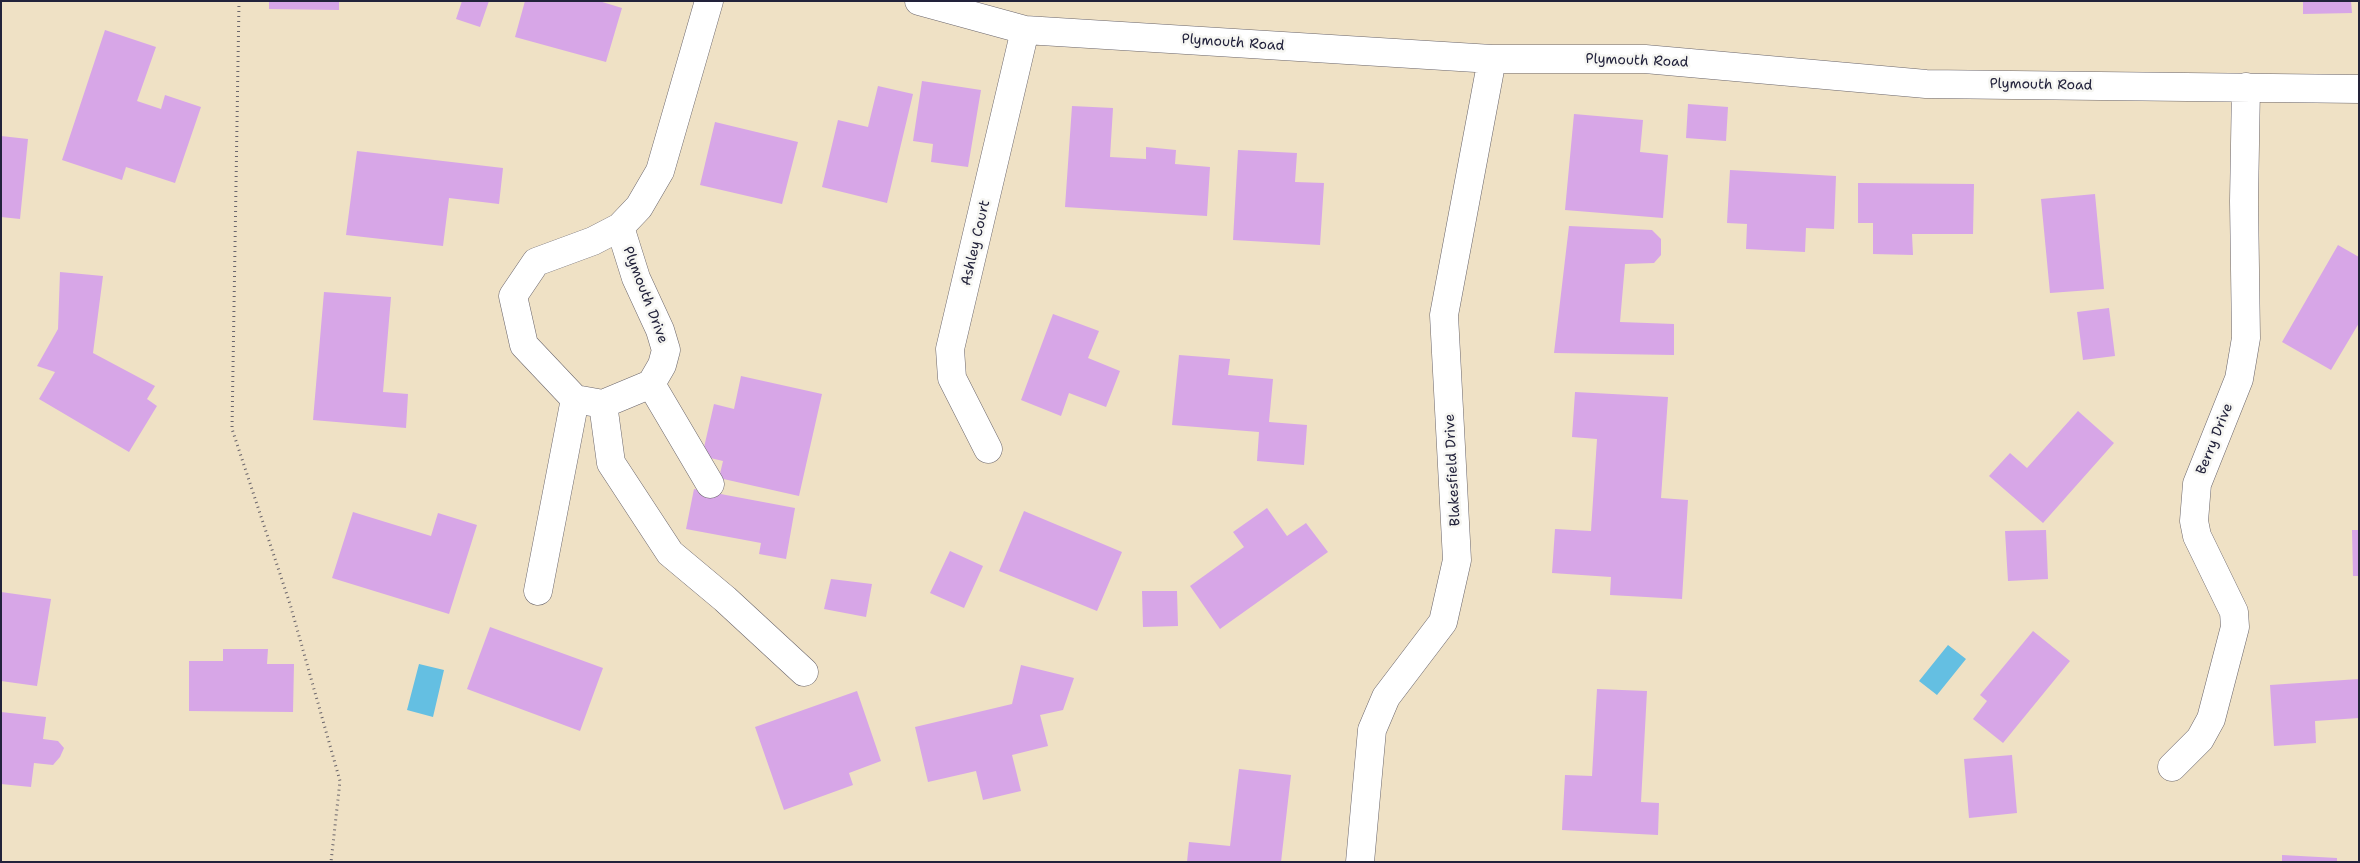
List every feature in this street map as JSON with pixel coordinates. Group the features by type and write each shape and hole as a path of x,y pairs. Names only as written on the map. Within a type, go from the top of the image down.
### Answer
{"street":[{"name":"Plymouth Drive","path":"575,399 524,345 513,296 536,262 593,240 620,227 640,207 660,171 709,1"},
{"name":"Plymouth Road","path":"919,1 1025,30 1492,59 1645,59 1926,84 2359,89"},
{"name":"Ashley Court","path":"988,449 952,378 950,349 1025,30"},
{"name":"Blakesfield Drive","path":"1360,862 1372,730 1386,697 1443,622 1457,560 1444,315 1492,59"},
{"name":"Berry Drive","path":"2172,767 2200,738 2211,719 2235,627 2234,612 2197,536 2194,520 2197,484 2239,379 2246,338 2244,201 2246,87"},
{"name":"Plymouth Drive","path":"620,227 636,278 660,330 666,350 662,365 651,384"},
{"path":"538,591 575,399 603,404 651,384 710,484"},
{"path":"603,404 611,463 670,553 725,599 804,672"}],"path":[{"path":"239,1 232,429 290,604 340,781 331,862"}],"water":[{"path":"1948,645 1966,659 1937,695 1919,681"},
{"path":"419,664 444,670 433,717 407,710"}],"building":[{"path":"269,1 339,1 339,10 269,9"},
{"path":"462,1 489,1 480,27 456,19"},
{"path":"525,1 599,1 622,8 606,62 515,37"},
{"path":"2303,1 2351,1 2352,13 2303,14"},
{"path":"105,30 156,47 137,101 161,109 165,95 201,107 175,183 126,167 122,180 62,160"},
{"path":"922,81 981,90 968,167 931,162 933,144 913,141"},
{"path":"878,86 913,94 887,203 822,187 838,120 868,127"},
{"path":"1688,104 1728,107 1726,141 1686,138"},
{"path":"1072,106 1113,108 1110,157 1146,159 1146,147 1176,150 1175,164 1210,167 1207,216 1065,207"},
{"path":"1574,114 1643,120 1640,152 1668,155 1663,218 1565,210"},
{"path":"715,122 798,142 782,204 700,185"},
{"path":"1,136 28,139 20,219 1,217"},
{"path":"1238,150 1297,153 1295,182 1324,183 1320,245 1233,240"},
{"path":"357,151 503,168 499,204 449,198 443,246 346,235"},
{"path":"1730,170 1836,176 1834,229 1806,228 1805,252 1746,249 1747,224 1727,223"},
{"path":"1858,183 1974,184 1973,234 1912,234 1913,255 1873,254 1873,223 1858,223"},
{"path":"2095,194 2104,289 2050,293 2041,199"},
{"path":"1569,226 1652,230 1661,239 1661,255 1654,263 1625,264 1620,322 1674,324 1674,355 1554,353"},
{"path":"2338,245 2359,257 2359,323 2331,370 2282,342"},
{"path":"60,272 103,276 93,353 155,386 147,399 157,406 129,452 39,399 55,372 37,366 58,329"},
{"path":"324,292 391,297 383,392 408,394 406,428 313,420"},
{"path":"2109,308 2115,356 2083,360 2077,312"},
{"path":"1053,314 1099,331 1088,358 1120,371 1106,407 1069,393 1061,416 1021,400"},
{"path":"1179,355 1230,359 1228,375 1273,379 1269,422 1307,425 1304,465 1257,461 1259,432 1172,425"},
{"path":"741,376 822,394 799,496 719,478 723,461 702,456 714,404 734,409"},
{"path":"1575,392 1668,397 1661,498 1688,500 1682,599 1610,595 1611,577 1552,573 1555,529 1591,531 1597,439 1572,437"},
{"path":"2078,411 2114,443 2043,523 1989,476 2010,453 2027,468"},
{"path":"694,489 795,508 786,559 759,554 761,543 686,529"},
{"path":"1267,508 1287,536 1306,523 1328,552 1220,629 1190,586 1244,547 1233,532"},
{"path":"1024,511 1122,552 1097,611 999,571"},
{"path":"353,512 431,536 438,513 477,525 449,614 332,578"},
{"path":"2046,530 2048,579 2008,581 2005,531"},
{"path":"2352,530 2359,530 2359,576 2353,576"},
{"path":"950,551 983,566 964,608 930,593"},
{"path":"831,579 872,584 866,617 824,609"},
{"path":"1142,591 1177,591 1178,626 1143,627"},
{"path":"1,592 51,599 37,686 1,681"},
{"path":"490,627 603,668 580,731 467,689"},
{"path":"2033,631 2070,661 2003,743 1973,719 1987,701 1980,695"},
{"path":"223,649 268,649 267,664 294,664 293,712 189,711 189,661 223,661"},
{"path":"1021,665 1074,678 1063,710 1040,715 1048,746 1012,755 1021,791 983,800 976,771 928,782 915,727 1012,704"},
{"path":"2359,679 2359,718 2315,721 2316,743 2274,746 2270,685"},
{"path":"1597,689 1647,691 1641,802 1659,803 1658,835 1562,830 1565,775 1592,776"},
{"path":"857,691 881,761 849,773 853,785 784,810 755,727"},
{"path":"1,712 46,717 43,739 58,741 64,748 60,757 53,765 34,763 31,787 1,784"},
{"path":"2012,755 2017,813 1969,818 1964,759"},
{"path":"1239,769 1291,775 1281,862 1187,862 1189,842 1230,846"},
{"path":"2282,855 2337,858 2337,862 2282,862"}]}
